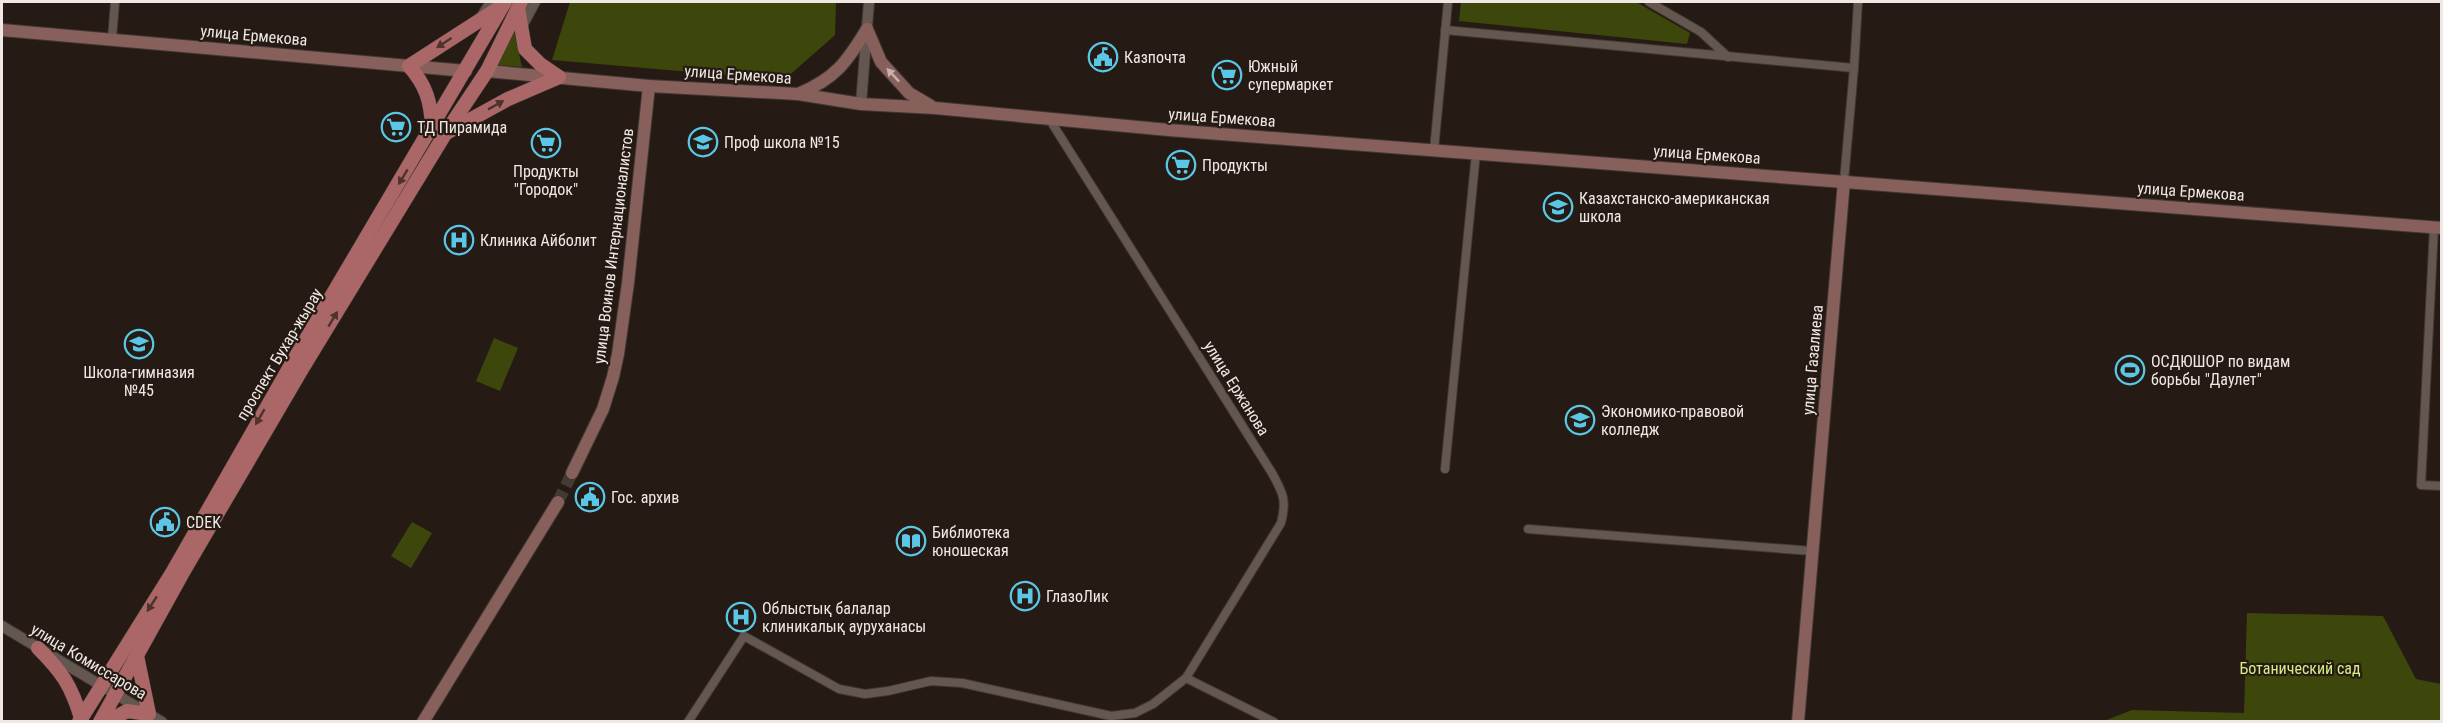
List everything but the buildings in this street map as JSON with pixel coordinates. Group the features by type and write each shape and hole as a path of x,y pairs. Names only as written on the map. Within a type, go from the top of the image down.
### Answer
{"main road":[{"path":"501,3 479,21 409,66 420,78 439,130 559,77"},
{"name":"проспект Бухар-жырау","path":"80,720 99,685 171,573 439,130 501,3"},
{"path":"521,4 521,28 525,49 540,64 559,77"},
{"name":"проспект Бухар-жырау","path":"439,130 487,71 521,4"},
{"path":"798,94 822,84 851,56 867,29"},
{"path":"867,29 880,62 909,93 934,108"},
{"name":"улица Ермекова","path":"2,30 648,86 798,94 861,104 934,108 1050,120 2438,228"},
{"name":"улица Воинов Интернационалистов","path":"572,473 603,409 618,354 628,283 648,86"},
{"name":"улица Газалиева","path":"1798,722 1844,181"},
{"name":"проспект Бухар-жырау","path":"100,722 297,366"},
{"path":"423,722 516,566 558,502"},
{"path":"38,648 67,679 74,693 80,720"},
{"path":"106,722 126,711 149,714 137,656"}],"street":[{"path":"112,39 115,2"},
{"path":"521,28 535,2"},
{"path":"861,104 869,2"},
{"path":"1434,150 1448,2"},
{"path":"1649,2 1701,32 1728,57"},
{"name":"улица Газалиева","path":"1844,181 1858,2"},
{"path":"1445,30 1854,68"},
{"name":"улица Ержанова","path":"688,722 744,636 839,689 865,694 888,692 932,681 962,683 1111,716 1135,712 1153,704 1185,678 1281,523 1286,507 1283,492 1272,472 1050,120"},
{"path":"1445,469 1476,153"},
{"path":"2438,228 2421,484 2442,486"},
{"path":"1528,529 1812,551"},
{"name":"улица Комиссарова","path":"2,626 162,722"},
{"path":"1185,678 1274,722"}],"green space":[{"path":"570,2 836,2 835,35 784,80 552,60"},
{"path":"1461,2 1636,2 1690,33 1687,44 1459,21"},
{"path":"514,31 522,67 496,65"},
{"path":"494,338 518,348 500,391 476,381"},
{"path":"412,522 432,533 411,568 391,556"},
{"name":"Ботанический сад","path":"2247,613 2383,616 2416,679 2441,684 2441,721 2104,721 2132,710 2244,713"}],"tunnel":[{"path":"558,502 572,473"}],"place":[{"name":"Казпочта","path":"1103,57"},
{"name":"Южный супермаркет","path":"1227,75"},
{"name":"ТД Пирамида","path":"396,127"},
{"name":"Проф школа №15","path":"703,142"},
{"name":"Продукты \"Городок\"","path":"546,143"},
{"name":"Продукты","path":"1181,165"},
{"name":"Казахстанско-американская школа","path":"1558,207"},
{"name":"Клиника Айболит","path":"459,240"},
{"name":"Школа-гимназия №45","path":"139,344"},
{"name":"ОСДЮШОР по видам борьбы \"Даулет\"","path":"2130,370"},
{"name":"Экономико-правовой колледж","path":"1580,420"},
{"name":"Гос. архив","path":"590,497"},
{"name":"CDEK","path":"165,522"},
{"name":"Библиотека юношеская","path":"911,541"},
{"name":"ГлазоЛик","path":"1025,596"},
{"name":"Облыстық балалар клиникалық ауруханасы","path":"741,617"}]}
